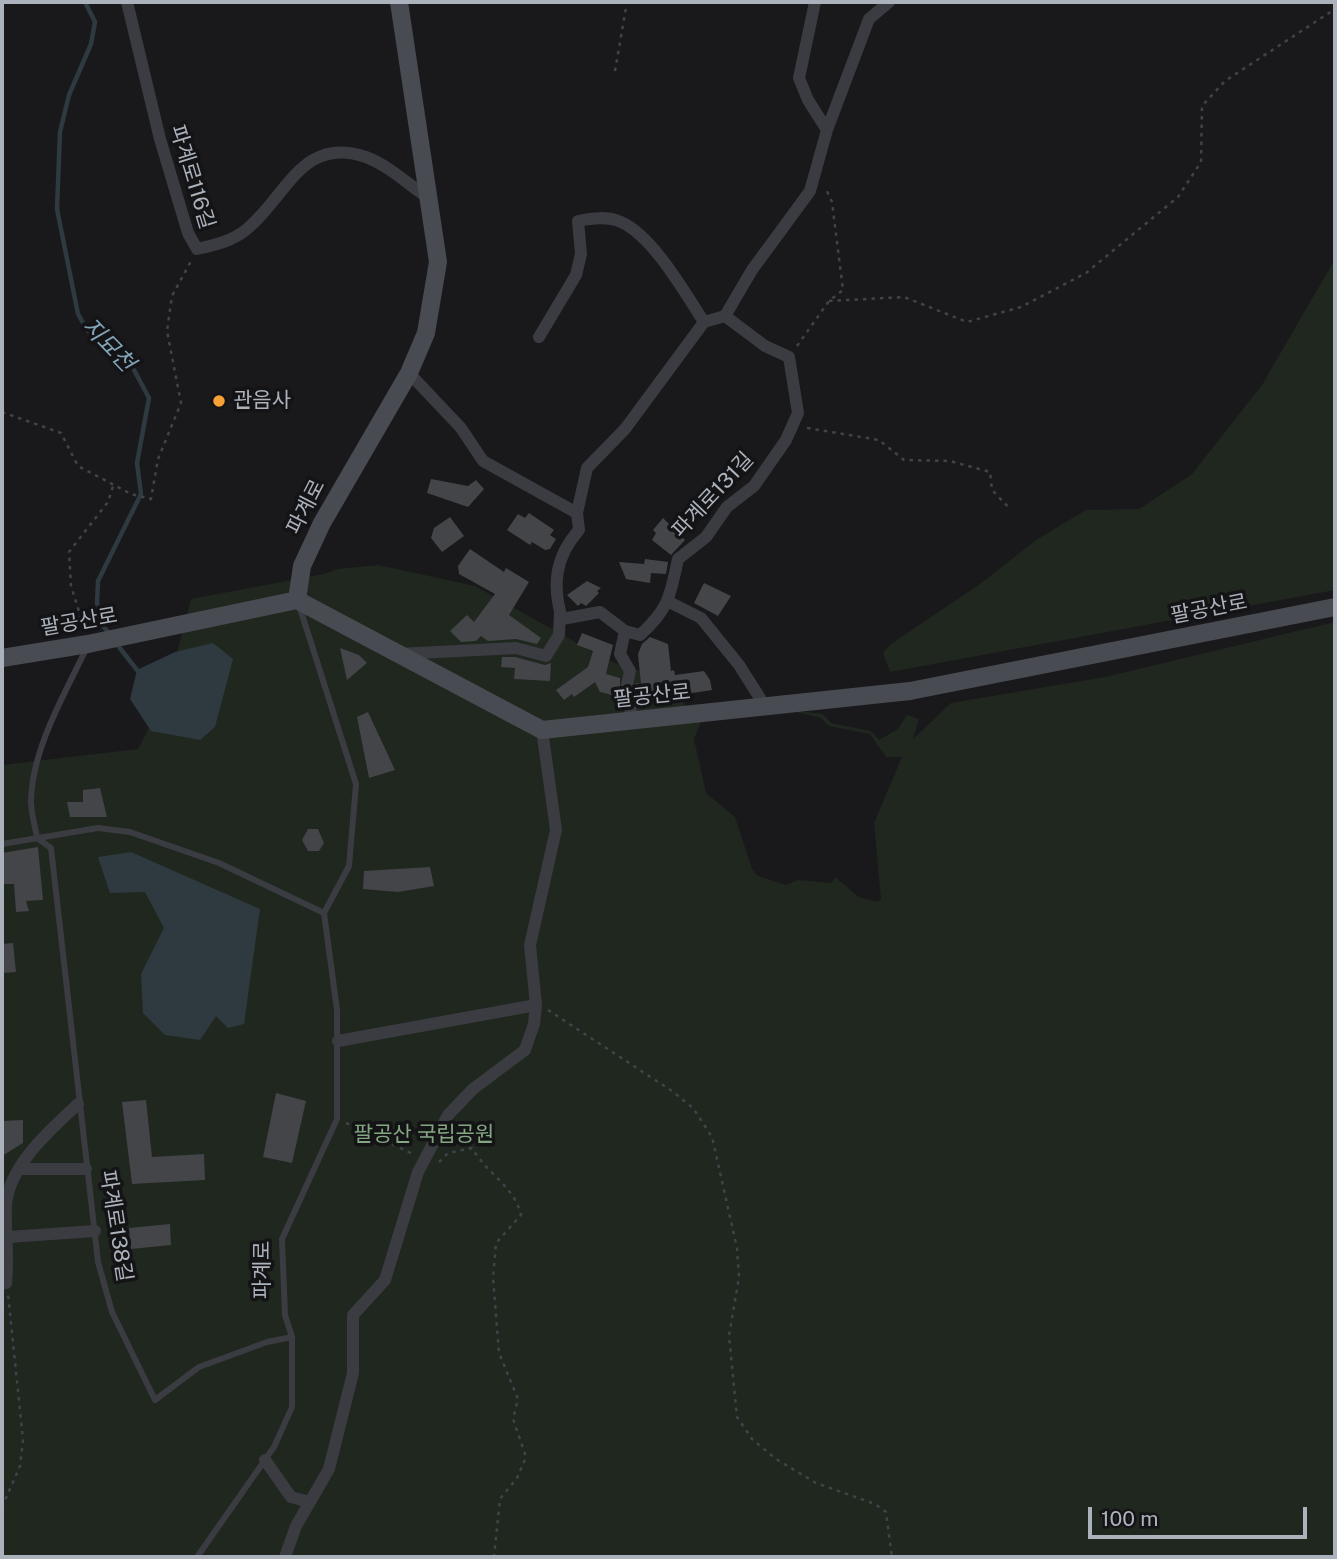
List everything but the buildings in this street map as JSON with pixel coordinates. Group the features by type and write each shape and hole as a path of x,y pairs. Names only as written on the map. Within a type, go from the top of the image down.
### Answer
{"street":[{"name":"파계로116길","path":"127,2 160,139 188,233 197,249 224,243 248,229 306,162 337,150 368,158 429,199"},
{"name":"파계로","path":"297,600 302,566 322,523 409,373 426,332 438,262 399,2"},
{"path":"815,2 799,78 808,100 827,130"},
{"path":"632,720 627,685 630,671 620,654 625,631 600,612 562,619 554,595 563,548 579,530 577,513 587,468 625,429 704,322 725,316 752,270 810,191 827,130 869,19 889,2"},
{"path":"539,337 576,275 581,254 578,220 597,217 621,222 641,238 666,267 704,322"},
{"path":"725,316 765,346 789,357 798,414 793,426"},
{"path":"409,373 461,428 483,461 577,513"},
{"name":"파계로131길","path":"625,631 640,635 661,616 669,603 678,559 706,537 727,507 754,486 793,426"},
{"path":"285,1557 296,1526 330,1469 353,1373 353,1315 385,1280 425,1159 448,1115 473,1089 524,1050 534,1024 536,1005 530,945 556,830 542,730 297,600"},
{"name":"팔공산로","path":"2,658 246,613 297,600"},
{"path":"669,603 701,618 739,665 765,706"},
{"name":"팔공산로","path":"542,730 910,691 1335,607"},
{"path":"395,654 516,649 547,656 559,635 560,612"},
{"path":"338,1041 536,1005"},
{"path":"4,1283 8,1237 6,1203 19,1170 78,1104"},
{"path":"19,1170 86,1169"},
{"path":"8,1237 95,1231"},
{"path":"265,1460 291,1497 310,1502"}],"lane":[{"name":"파계로","path":"197,1557 265,1460 292,1407 292,1337 285,1314 282,1239 337,1119 338,1041 324,913 349,866 356,785 297,600"},
{"path":"37,838 31,802 34,777 53,718 88,644"},
{"path":"2,844 98,828 130,832 219,863 324,913"},
{"name":"파계로138길","path":"37,838 51,848 98,1262 112,1312 155,1400 199,1367 267,1342 292,1337"}],"path":[{"path":"615,71 627,2"},
{"path":"829,301 904,297 967,322 1021,307 1086,273 1178,197 1201,162 1202,106 1225,82 1335,9"},
{"path":"789,357 829,301 843,290 832,202 816,170"},
{"path":"2,412 61,433 78,466 131,494 151,499 158,459 181,403 167,331 173,296 197,249"},
{"path":"793,426 879,440 904,460 950,461 990,472 992,490 1011,510"},
{"path":"88,644 71,586 69,552 108,502 114,484"},
{"path":"536,1005 557,1013 575,1030 672,1091 693,1108 712,1137 737,1248 739,1277 729,1336 737,1417 752,1439 776,1459 816,1483 875,1504 886,1512 892,1557"},
{"path":"337,1119 439,1163 448,1153 472,1148 481,1163 517,1198 521,1214 496,1242 493,1278 499,1353 518,1399 513,1419 526,1457 517,1478 500,1499 494,1557"},
{"path":"2,1507 20,1466 23,1440 4,1283"}],"green space":[{"path":"1335,259 1335,590 890,672 883,653 891,644 980,584 1036,540 1086,510 1139,509 1192,474 1262,385"},
{"name":"팔공산 국립공원","path":"378,565 475,586 602,657 622,666 672,679 687,710 701,722 694,739 706,793 735,817 752,869 758,876 786,885 798,880 832,883 835,877 859,897 878,902 881,899 874,823 902,757 886,757 870,734 829,726 821,718 789,710 823,714 831,723 871,731 879,740 898,729 907,715 919,719 913,739 951,703 1105,677 1335,622 1335,1557 2,1557 2,765 138,749 163,694 191,599 338,569"}],"shaded area":[{"path":"213,643 233,659 215,727 200,740 151,731 130,699 137,670 175,652"},
{"path":"131,852 260,909 244,1024 228,1028 216,1016 200,1040 165,1035 143,1013 141,974 164,928 145,892 110,893 98,857"}],"waterway":[{"name":"지묘천","path":"85,2 95,22 91,44 69,95 60,132 57,209 78,314 87,330 133,368 149,398 137,463 141,494 98,581 97,603 102,625 109,633"},
{"name":"지묘천","path":"116,643 137,670"}],"place":[{"name":"관음사","path":"219,401"}]}
